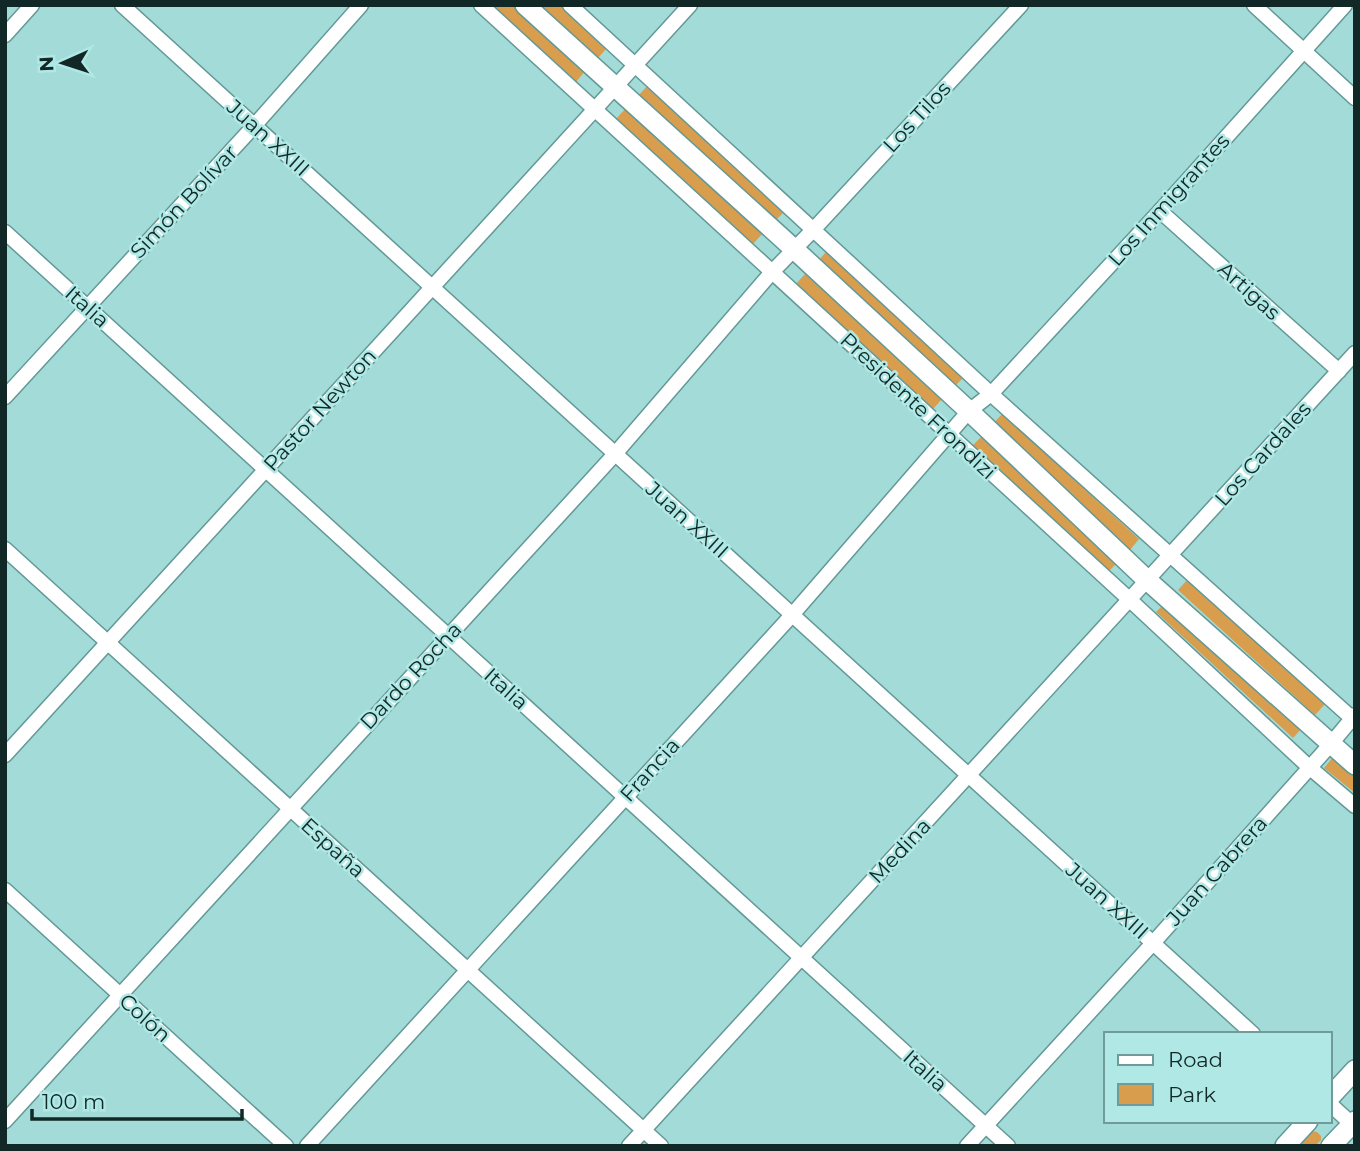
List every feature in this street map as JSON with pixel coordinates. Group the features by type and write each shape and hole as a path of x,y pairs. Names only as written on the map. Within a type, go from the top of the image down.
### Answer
{"main road":[{"name":"Presidente Frondizi","path":"525,5 794,249 1147,580 1355,765"},
{"path":"1332,1095 1355,1069"},
{"path":"1285,1146 1306,1123"},
{"path":"1331,1146 1354,1124"}],"street":[{"path":"5,35 32,5"},
{"name":"Juan XXIII","path":"122,5 1251,1032"},
{"name":"Simón Bolívar","path":"5,397 254,126 361,5"},
{"name":"Presidente Frondizi","path":"481,5 1355,806"},
{"path":"570,5 992,394 1354,718"},
{"name":"Pastor Newton","path":"5,755 691,5"},
{"name":"Los Tilos","path":"814,229 1021,5"},
{"path":"1254,5 1355,98"},
{"name":"Los Inmigrantes","path":"992,394 1345,5"},
{"name":"Artigas","path":"1160,211 1339,371"},
{"name":"Dardo Rocha","path":"5,1121 615,454 772,272 814,229"},
{"name":"Italia","path":"5,232 1007,1146"},
{"name":"Los Cardales","path":"1170,555 1355,353"},
{"name":"Francia","path":"307,1146 792,615 969,411 992,394"},
{"name":"España","path":"5,550 661,1146"},
{"name":"Medina","path":"629,1146 1170,555"},
{"name":"Juan Cabrera","path":"967,1146 1354,718"},
{"name":"Colón","path":"5,890 286,1146"},
{"path":"1332,1106 1354,1124"}],"green space":[{"path":"492,5 513,5 585,71 576,82"},
{"path":"538,5 560,5 607,48 597,59"},
{"path":"648,85 785,211 775,221 638,96"},
{"path":"626,108 763,233 753,244 616,119"},
{"path":"827,251 964,377 954,387 817,262"},
{"path":"805,274 942,399 932,410 795,285"},
{"path":"1002,414 1139,539 1130,550 993,424"},
{"path":"981,437 1118,562 1108,572 971,447"},
{"path":"1188,579 1325,704 1315,715 1178,590"},
{"path":"1166,602 1303,727 1293,738 1156,612"},
{"path":"1334,756 1355,774 1355,793 1324,768"},
{"path":"1312,1131 1321,1136 1321,1140 1315,1146 1299,1146"}]}
